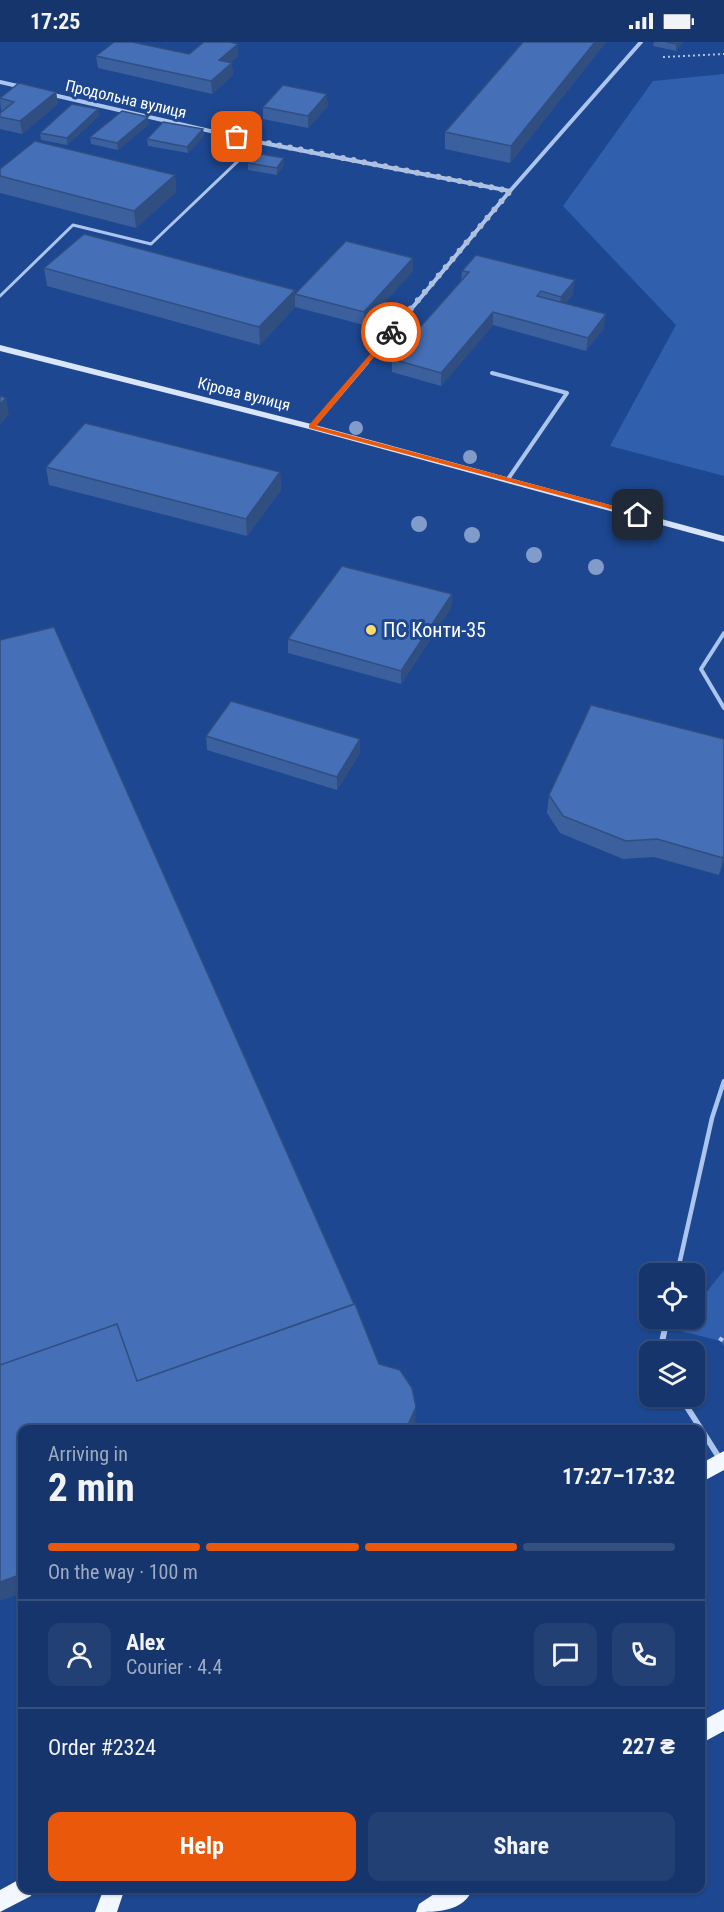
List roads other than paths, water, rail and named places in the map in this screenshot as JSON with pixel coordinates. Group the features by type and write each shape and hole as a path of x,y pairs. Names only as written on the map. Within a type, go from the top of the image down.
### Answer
{"main road":[{"path":"705,1471 722,1461"},
{"path":"705,1731 724,1719"},
{"path":"0,1902 18,1891"},
{"path":"106,1912 113,1893"},
{"path":"427,1912 456,1893"}],"street":[{"path":"312,427 510,191 641,42"},
{"path":"0,82 34,90"},
{"name":"Продольна вулиця","path":"45,93 258,142 510,191"},
{"name":"Кірова вулиця","path":"0,348 312,427 724,539"}],"lane":[{"path":"0,296 73,225 151,244 258,142"},
{"path":"492,373 567,393 508,479"},
{"path":"724,633 701,669 724,708"},
{"path":"679,1263 712,1118 724,1081"},
{"path":"687,1407 699,1425"},
{"path":"705,1435 722,1461"}],"place":[{"name":"ПС Конти-35","path":"371,630"}]}
